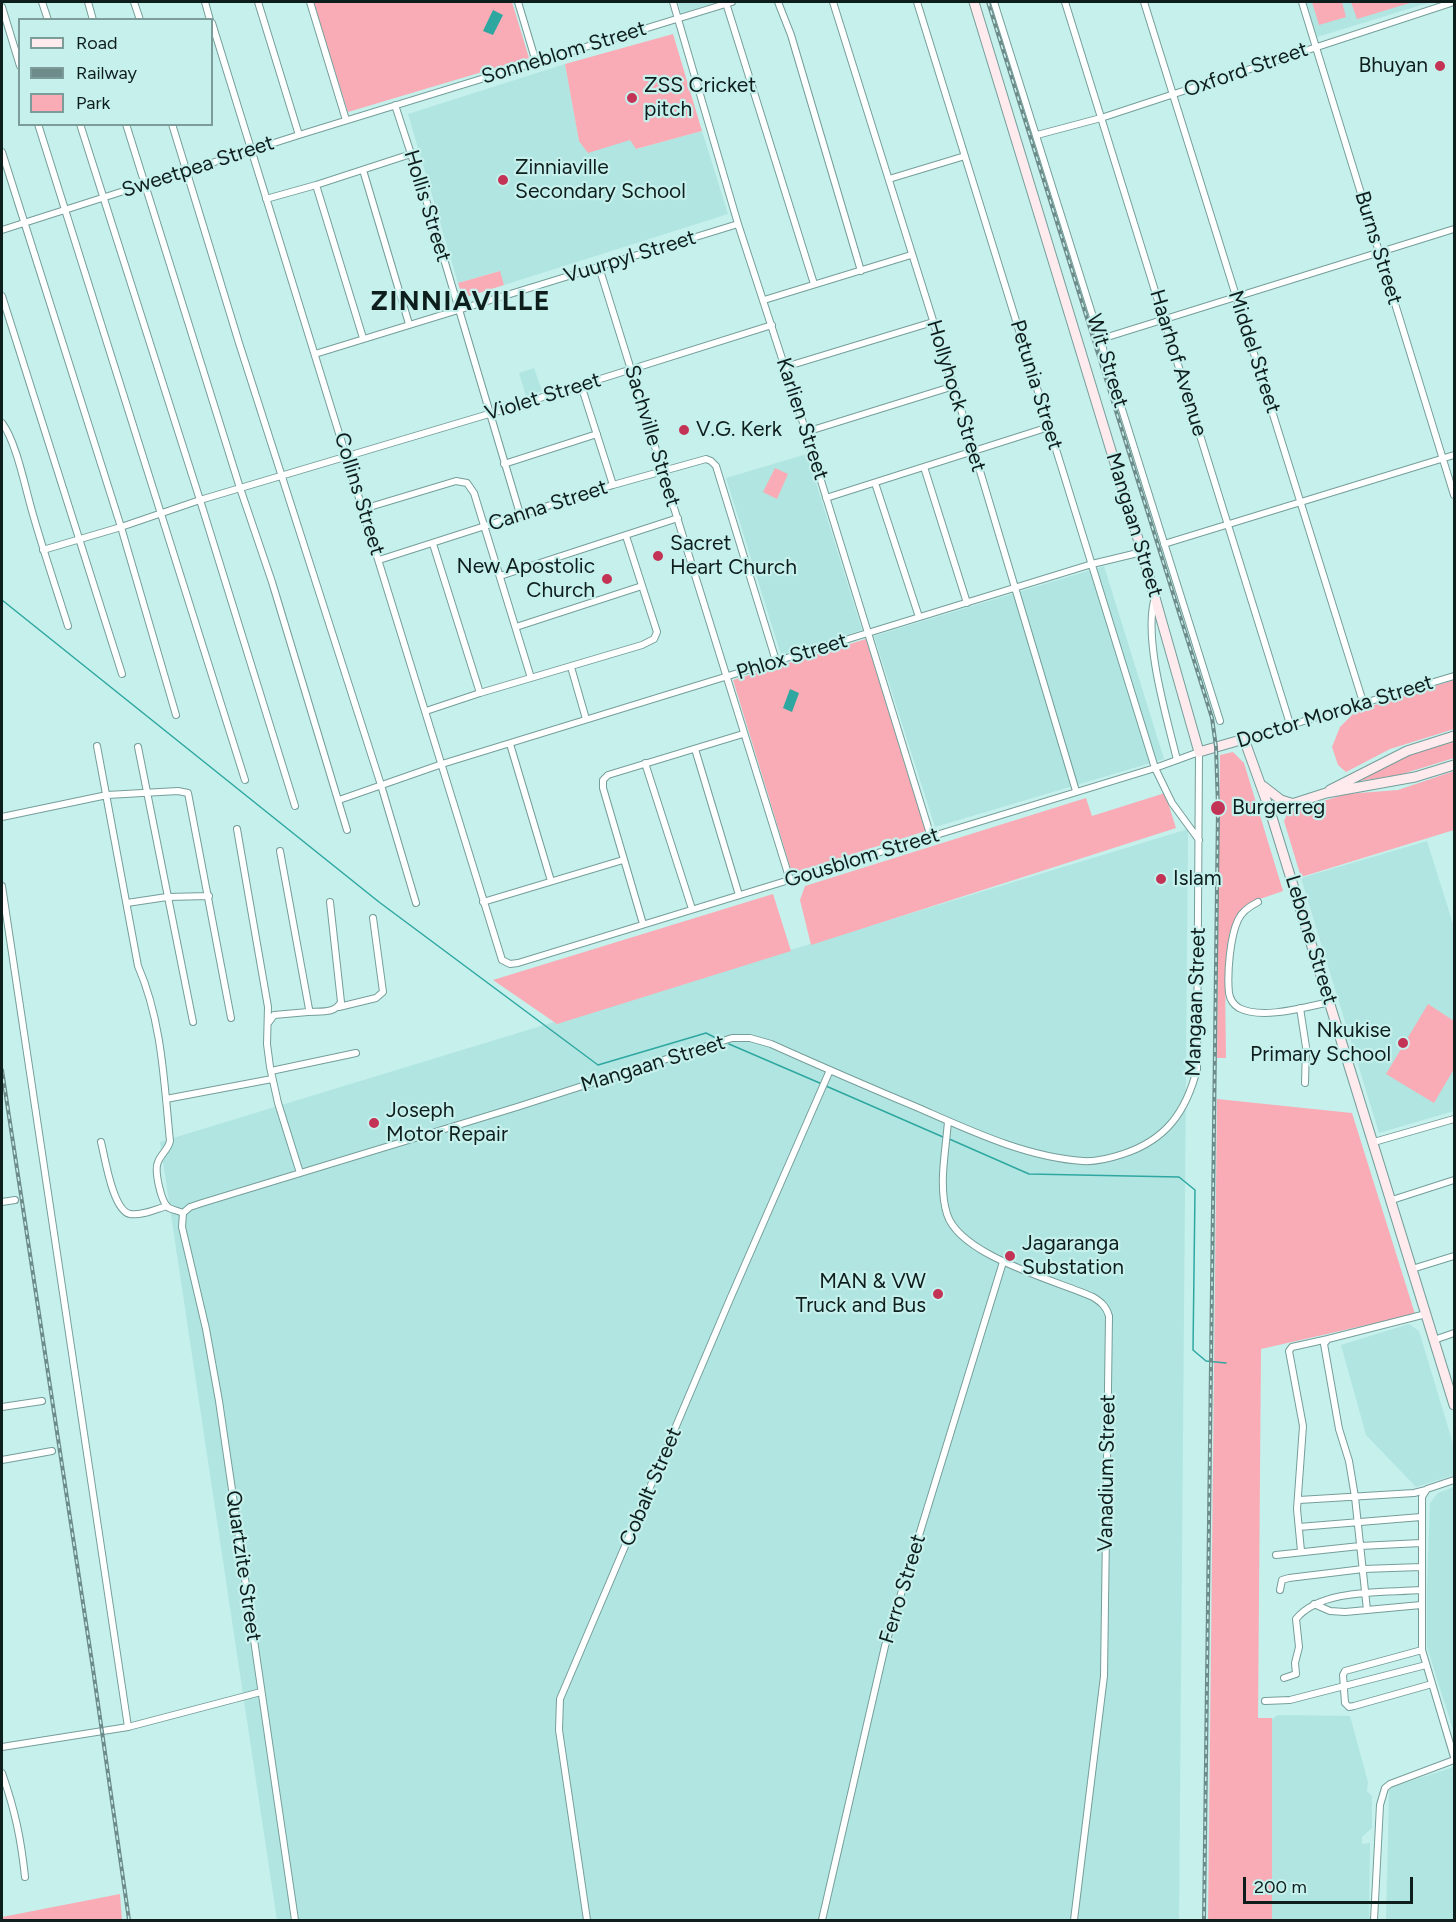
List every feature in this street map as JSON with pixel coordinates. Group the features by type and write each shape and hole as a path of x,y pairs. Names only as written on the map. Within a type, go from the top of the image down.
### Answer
{"street":[{"path":"42,2 47,18"},
{"path":"88,2 92,18"},
{"path":"134,2 139,18"},
{"name":"Collins Street","path":"205,2 210,18"},
{"path":"258,2 299,135"},
{"path":"310,2 346,120"},
{"path":"518,2 536,62"},
{"name":"Karlien Street","path":"673,2 738,224 806,432 931,837"},
{"path":"729,2 813,284"},
{"name":"Sonneblom Street","path":"395,105 729,2"},
{"path":"778,2 791,35 861,271"},
{"name":"Hollyhock Street","path":"833,2 954,386 1076,791"},
{"name":"Petunia Street","path":"916,2 1155,768 1172,803 1199,841"},
{"name":"Mangaan Street","path":"183,1213 190,1207 202,1203 517,1107 732,1038 750,1038 771,1044 948,1121 1020,1148 1055,1158 1085,1161 1113,1157 1139,1149 1157,1138 1168,1127 1187,1101 1197,1070 1199,752 1142,552 974,2"},
{"name":"Wit Street","path":"994,2 1220,721"},
{"name":"Haarhof Avenue","path":"1065,2 1290,724"},
{"name":"Middel Street","path":"1144,2 1363,702"},
{"name":"Burns Street","path":"1302,2 1455,495"},
{"name":"Oxford Street","path":"1036,135 1101,118 1455,2"},
{"path":"2,8 18,60"},
{"name":"Collins Street","path":"213,28 426,711 500,957 507,963"},
{"name":"Sweetpea Street","path":"2,230 395,105"},
{"name":"Hollis Street","path":"395,105 520,514"},
{"path":"39,126 244,780"},
{"path":"82,126 295,806"},
{"path":"127,126 240,489 272,582 348,830"},
{"path":"173,126 381,785 416,903"},
{"path":"2,152 121,527 176,715"},
{"path":"266,199 411,154"},
{"path":"889,179 965,156"},
{"path":"363,170 409,324"},
{"path":"316,185 363,338"},
{"name":"Vuurpyl Street","path":"315,354 738,224"},
{"path":"1101,339 1455,229"},
{"path":"764,300 911,255"},
{"name":"Sachville Street","path":"599,267 790,880"},
{"path":"2,296 122,674"},
{"path":"785,367 933,322"},
{"name":"Violet Street","path":"43,550 772,325"},
{"path":"581,385 613,485"},
{"path":"806,432 954,386"},
{"path":"2,423 10,437 68,626"},
{"path":"826,498 1049,427"},
{"path":"504,464 597,434"},
{"path":"1164,544 1455,455"},
{"name":"Canna Street","path":"379,560 613,485 706,459 716,466 776,661"},
{"path":"924,467 967,603"},
{"path":"363,509 456,481 467,483 474,493 531,678"},
{"path":"875,483 919,617"},
{"path":"500,576 678,518"},
{"path":"426,711 651,642 657,632 626,536"},
{"path":"433,544 480,693"},
{"name":"Phlox Street","path":"339,800 586,719 1092,564 1142,552"},
{"path":"516,627 642,586"},
{"path":"1155,598 1152,612 1153,634 1160,687 1177,760"},
{"path":"571,667 586,719"},
{"name":"Doctor Moroka Street","path":"1216,747 1455,676"},
{"path":"643,924 602,784 605,777 743,734"},
{"path":"1326,793 1407,751 1455,736"},
{"name":"Lebone Street","path":"1244,739 1270,811 1455,1405"},
{"path":"510,744 551,881"},
{"path":"97,746 138,966 155,1013 170,1141 167,1150 159,1159 156,1171 164,1202 167,1206 183,1213"},
{"path":"138,747 193,1022"},
{"name":"Gousblom Street","path":"507,963 518,963 1155,768 1216,747"},
{"path":"695,749 739,895"},
{"path":"645,763 692,909"},
{"path":"1270,811 1326,793 1415,777 1455,765"},
{"path":"1261,784 1275,797 1294,804"},
{"path":"2,817 107,795 178,791 188,793 231,1018"},
{"path":"237,829 268,1007 267,1044 271,1071 300,1173"},
{"path":"280,851 308,995 308,1012"},
{"path":"483,902 623,860"},
{"path":"2,886 128,1727"},
{"path":"127,903 167,897 209,896"},
{"path":"330,902 342,996 339,1007"},
{"path":"1258,902 1243,912 1235,927 1230,968 1231,998 1236,1006 1252,1013 1330,1002"},
{"path":"268,1023 274,1015 334,1010 376,998 383,992 373,918"},
{"path":"1300,1008 1306,1047 1305,1083"},
{"path":"271,1071 356,1053"},
{"name":"Cobalt Street","path":"587,1920 559,1730 560,1699 830,1070"},
{"path":"166,1099 273,1079"},
{"path":"1374,1142 1455,1119"},
{"name":"Vanadium Street","path":"948,1121 943,1186 947,1215 955,1229 972,1245 1003,1262 1093,1297 1107,1309 1109,1316 1104,1676 1074,1920"},
{"path":"101,1142 115,1197 121,1210 128,1214 136,1214 167,1206"},
{"path":"1392,1200 1455,1180"},
{"path":"2,1202 15,1200"},
{"name":"Quartzite Street","path":"183,1213 182,1227 206,1329 219,1401 295,1920"},
{"path":"1412,1269 1455,1256"},
{"name":"Ferro Street","path":"822,1920 885,1646 1003,1262"},
{"path":"1301,1551 1296,1509 1299,1500 1302,1419 1289,1351 1292,1347 1426,1314"},
{"path":"1434,1340 1455,1333"},
{"path":"1328,1339 1324,1347 1339,1429 1349,1461 1355,1497 1367,1610"},
{"path":"2,1407 42,1401"},
{"path":"2,1460 52,1451"},
{"path":"1299,1500 1414,1493 1455,1480"},
{"path":"1374,1920 1380,1805 1385,1788 1455,1759 1422,1650 1421,1517 1422,1497 1427,1489"},
{"path":"1299,1527 1421,1517"},
{"path":"1275,1555 1360,1546 1421,1543"},
{"path":"1280,1590 1284,1579 1363,1569 1421,1567"},
{"path":"1284,1678 1296,1674 1295,1663 1299,1647 1296,1619 1314,1604 1330,1598 1420,1590"},
{"path":"1314,1604 1330,1611 1345,1612 1420,1605"},
{"path":"1422,1650 1345,1671 1343,1675 1345,1704 1349,1707 1432,1684"},
{"path":"1265,1701 1290,1700 1316,1691 1344,1687 1426,1665"},
{"path":"2,1747 128,1727 261,1692"},
{"path":"2,1773 21,1837 25,1877"}],"shaded area":[{"path":"678,2 719,2 681,13"},
{"path":"1306,2 1431,2 1317,37"},
{"name":"Zinniaville Secondary School","path":"565,64 579,141 630,140 637,149 702,131 728,214 504,285 499,271 458,283 408,114"},
{"path":"534,368 542,391 526,396 519,373"},
{"path":"807,454 862,630 781,655 726,478"},
{"path":"1104,566 1164,759 935,827 874,636"},
{"path":"1188,829 1179,1920 277,1920 160,1142"},
{"path":"1427,841 1454,927 1454,1111 1379,1133 1301,878"},
{"path":"1409,1324 1419,1331 1454,1447 1454,1475 1416,1487 1366,1435 1341,1345"},
{"path":"1454,1487 1454,1733 1427,1647 1427,1587 1430,1503 1438,1493"},
{"path":"1278,1715 1350,1716 1368,1782 1367,1791 1372,1796 1372,1828 1362,1837 1362,1844 1370,1843 1369,1916 1371,1920 1272,1920 1272,1719"},
{"path":"1454,1767 1454,1920 1386,1920 1389,1791 1392,1787"}],"green space":[{"path":"313,2 512,2 529,58 348,112"},
{"path":"1312,2 1342,2 1346,17 1319,25"},
{"path":"1351,2 1413,2 1357,19"},
{"name":"ZSS Cricket pitch","path":"673,34 702,131 636,149 630,140 588,153 579,141 565,64"},
{"path":"500,271 504,285 463,298 458,283"},
{"path":"775,468 788,474 777,499 763,492"},
{"path":"866,639 926,831 792,873 733,680"},
{"path":"1454,680 1454,729 1390,749 1346,772 1338,765 1332,747 1340,727 1356,711"},
{"path":"1454,741 1454,758 1399,775 1352,782 1395,760"},
{"path":"1233,752 1244,763 1283,891 1248,904 1236,918 1231,935 1226,978 1226,1058 1217,1058 1220,755"},
{"path":"1454,771 1454,830 1301,877 1284,821 1288,812 1346,794 1398,790"},
{"path":"1165,793 1176,828 811,945 800,900 805,886 1086,798 1092,816"},
{"path":"773,894 791,951 557,1024 493,980"},
{"path":"1428,1004 1454,1021 1454,1069 1434,1103 1386,1074"},
{"path":"1217,1099 1352,1113 1415,1314 1261,1349 1258,1718 1272,1718 1272,1920 1208,1920"},
{"path":"120,1894 122,1920 2,1920 2,1917"}],"water":[{"path":"493,10 503,15 493,35 483,31"},
{"path":"790,689 799,693 792,712 783,708"}],"waterway":[{"path":"2,600 379,902 598,1065 706,1033 716,1038"},
{"path":"729,1044 822,1084"},
{"path":"826,1086 943,1137"},
{"path":"947,1138 1029,1174 1179,1177 1195,1190 1193,1350 1206,1361 1226,1363"}],"railway":[{"path":"988,2 1212,718 1216,747 1218,808 1204,1920"},
{"path":"2,1070 129,1920"}],"place":[{"name":"Bhuyan","path":"1440,66"},
{"name":"ZSS Cricket pitch","path":"632,98"},
{"name":"Zinniaville Secondary School","path":"503,180"},
{"name":"V.G. Kerk","path":"684,430"},
{"name":"Sacret Heart Church","path":"658,556"},
{"name":"New Apostolic Church","path":"607,579"},
{"name":"Burgerreg","path":"1218,808"},
{"name":"Islam","path":"1161,879"},
{"name":"Nkukise Primary School","path":"1403,1043"},
{"name":"Joseph Motor Repair","path":"374,1123"},
{"name":"Jagaranga Substation","path":"1010,1256"},
{"name":"MAN & VW Truck and Bus","path":"938,1294"}],"district":[{"name":"ZINNIAVILLE","path":"461,302"}]}
